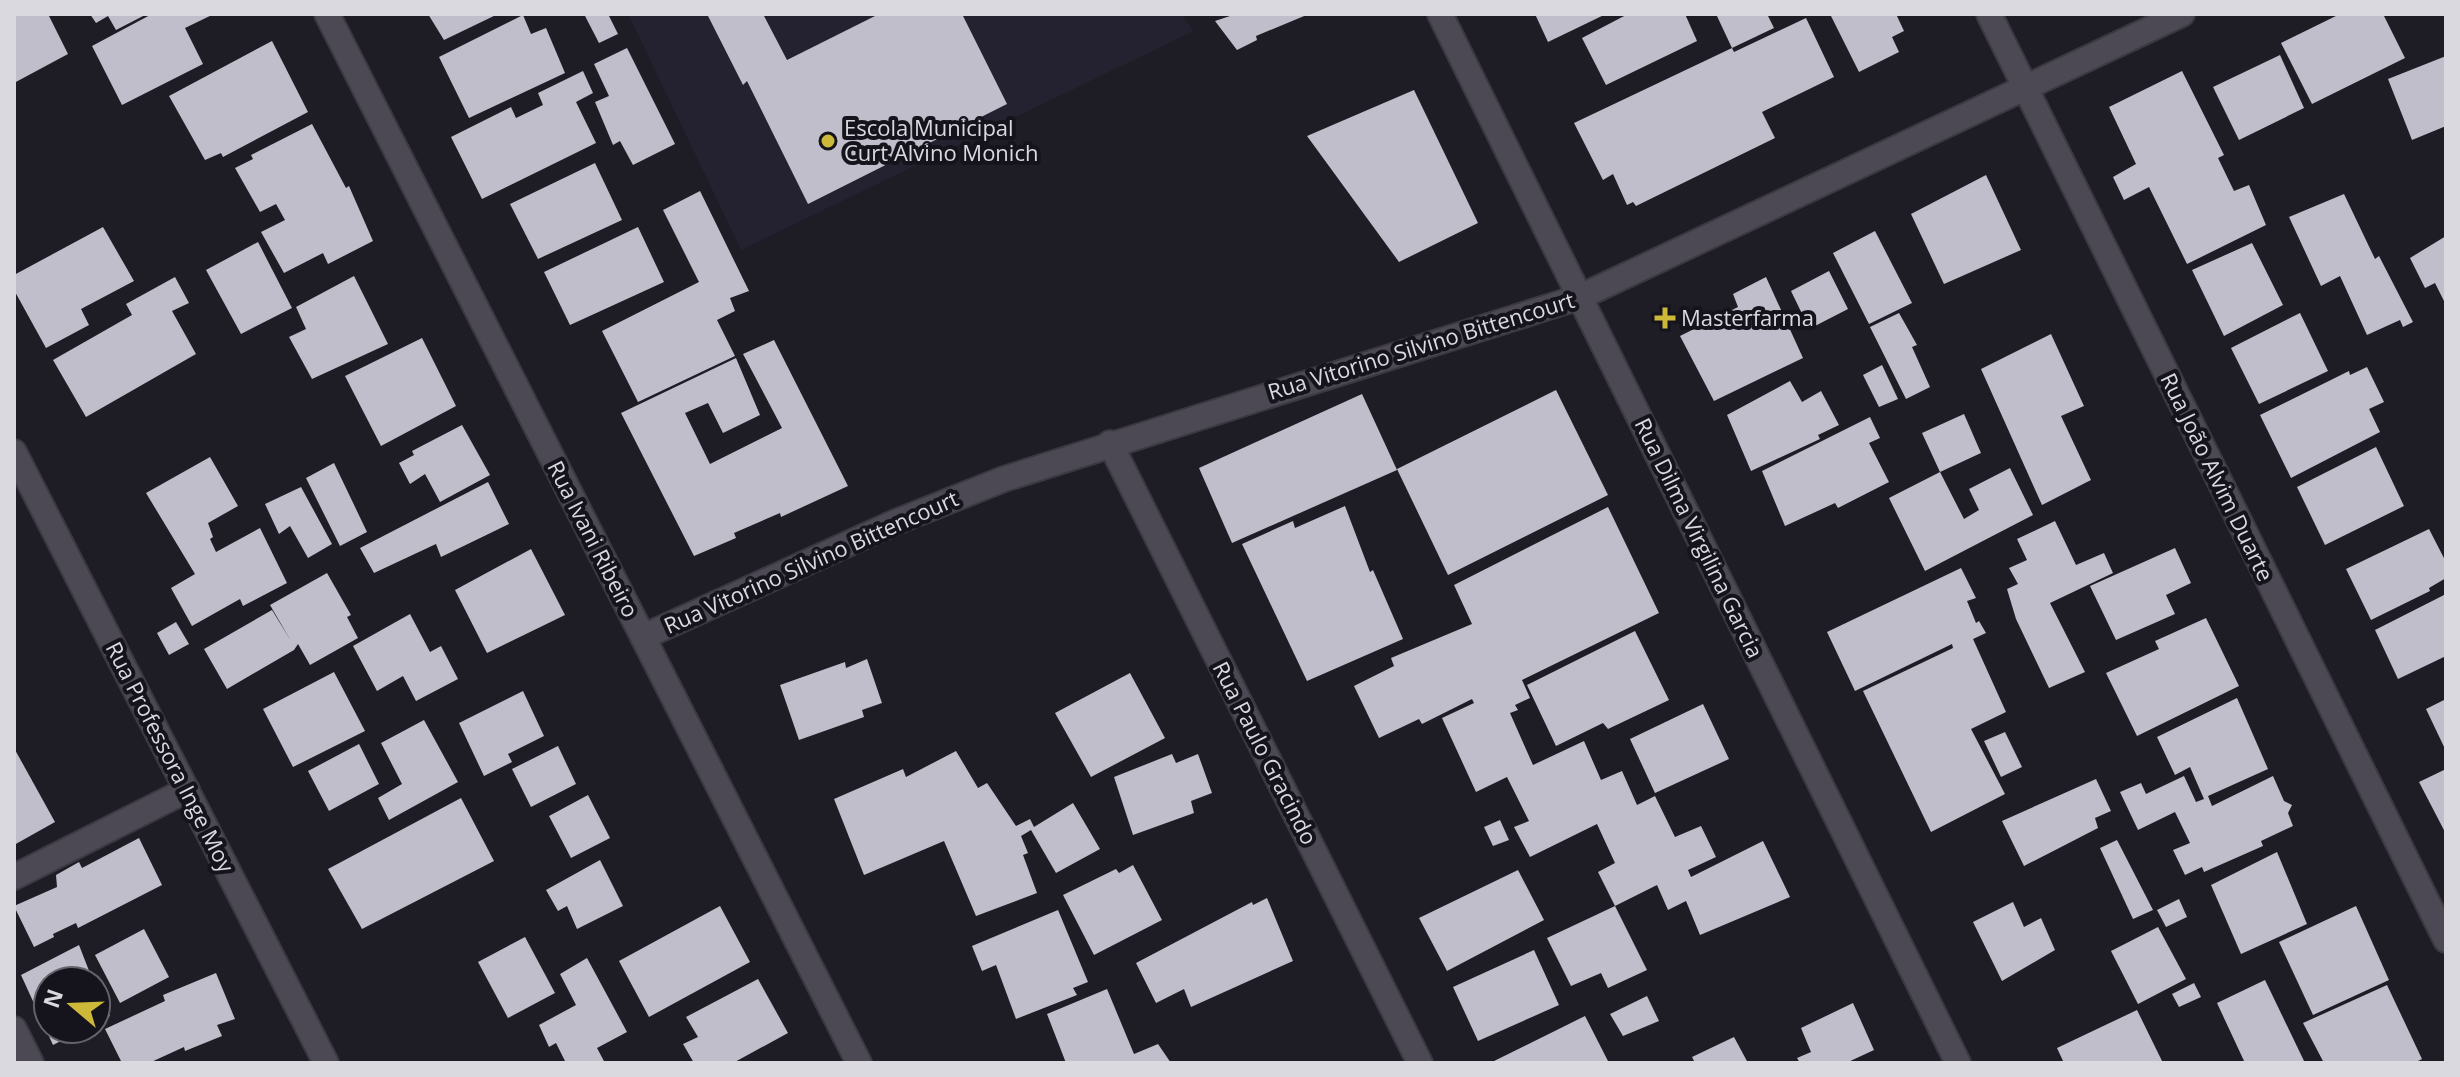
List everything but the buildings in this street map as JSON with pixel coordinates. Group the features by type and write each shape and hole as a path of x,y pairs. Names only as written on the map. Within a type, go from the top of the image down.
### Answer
{"street":[{"name":"Rua Ivani Ribeiro","path":"327,14 859,1063"},
{"name":"Rua Dilma Virgilina Garcia","path":"1440,14 1958,1063"},
{"name":"Rua João Alvim Duarte","path":"1989,14 2446,940"},
{"name":"Rua Vitorino Silvino Bittencourt","path":"643,637 896,522 1004,479 1580,297 2182,14"},
{"name":"Rua Paulo Gracindo","path":"1110,443 1420,1063"},
{"name":"Rua Professora Inge Moy","path":"14,452 326,1063"},
{"path":"14,877 187,790"},
{"path":"14,1029 31,1063"}],"shaded area":[{"name":"Escola Municipal Curt Alvino Monich","path":"628,14 1181,14 1194,31 741,250"}],"place":[{"name":"Escola Municipal Curt Alvino Monich","path":"828,141"},
{"name":"Masterfarma","path":"1665,318"}]}
